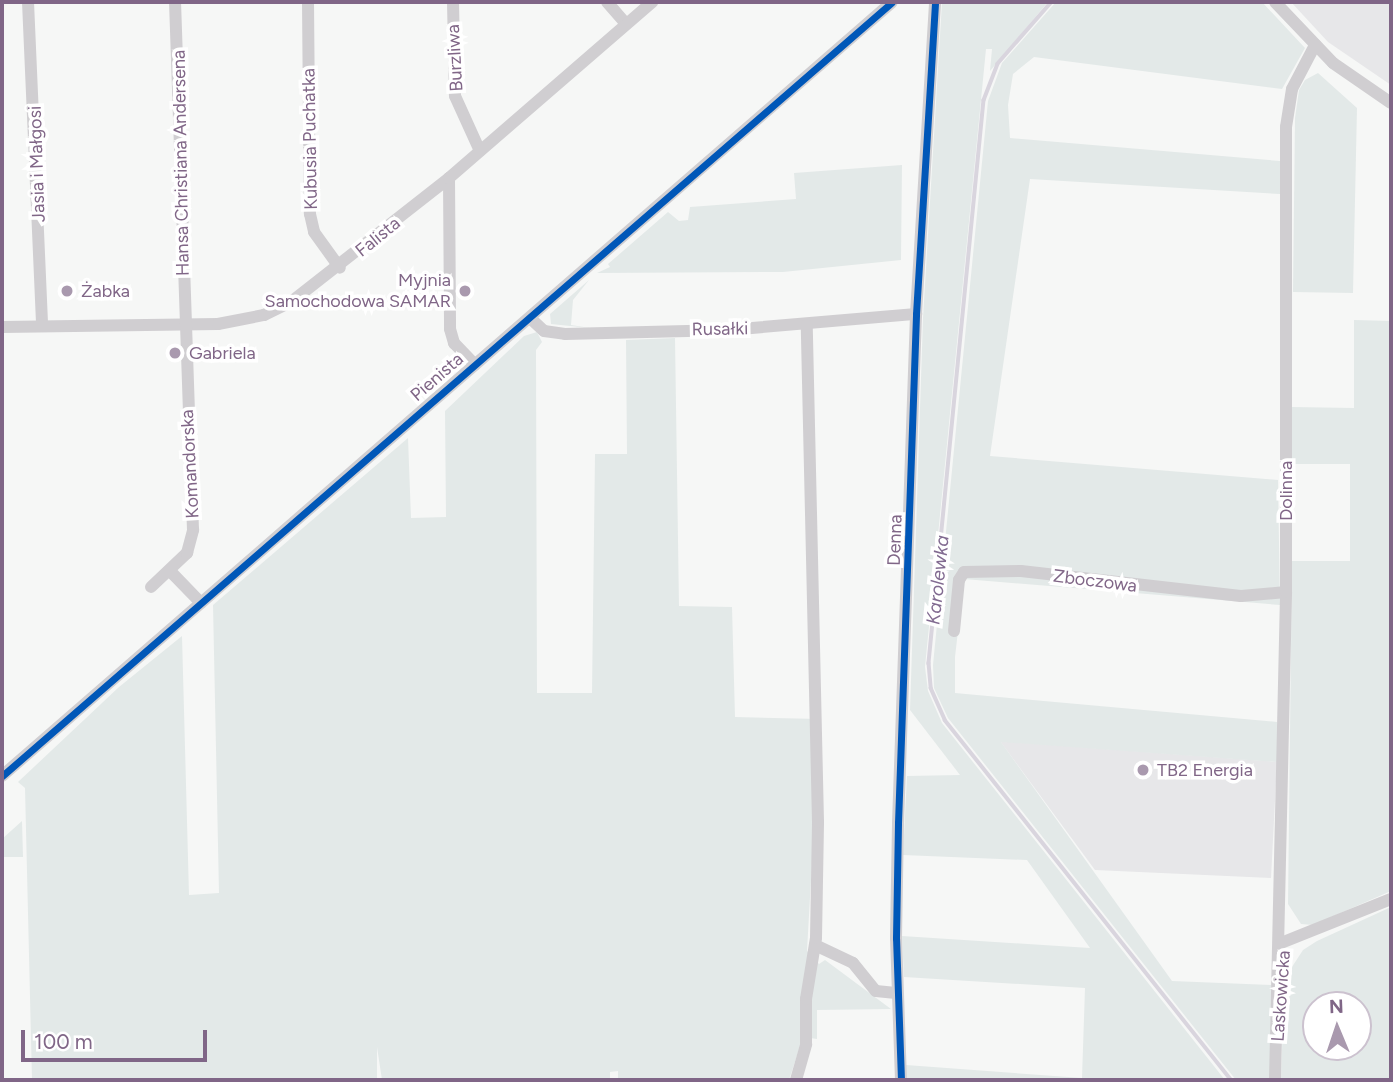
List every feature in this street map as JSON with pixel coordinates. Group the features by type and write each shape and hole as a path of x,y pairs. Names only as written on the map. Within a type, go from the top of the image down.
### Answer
{"street":[{"name":"Jasia i Małgosi","path":"28,2 42,326"},
{"name":"Hansa Christiana Andersena","path":"175,2 185,324"},
{"name":"Kubusia Puchatka","path":"308,2 310,214 314,232 340,268"},
{"name":"Burzliwa","path":"453,2 455,96 480,151"},
{"path":"607,2 626,24"},
{"name":"Falista","path":"2,327 185,324 264,315 291,302 340,268 449,178 652,2"},
{"name":"Pienista","path":"2,776 892,2"},
{"name":"Denna","path":"901,1080 896,993 916,314 935,2"},
{"path":"1275,2 1314,45 1346,74 1391,103"},
{"name":"Dolinna","path":"1281,943 1286,592 1287,116 1292,89 1314,45"},
{"path":"449,178 450,329 454,343 475,365"},
{"name":"Rusałki","path":"530,318 553,334 807,325 916,314"},
{"name":"Komandorska","path":"151,587 171,572 187,553 193,530 185,324"},
{"path":"796,1080 806,1044 806,999 815,945 814,500 807,325"},
{"name":"Zboczowa","path":"954,631 959,580 964,572 1021,571 1241,596 1286,592"},
{"path":"171,572 201,603"},
{"name":"Laskowicka","path":"1275,1080 1281,943 1391,899"},
{"path":"815,945 853,963 876,990 896,993"}],"shaded area":[{"path":"942,2 1048,2 990,71 992,49 986,49 925,667 928,691 942,723 1225,1080 906,1080 906,1065 1082,1078 1085,988 904,977 902,936 1090,948 1027,860 903,855 907,776 960,775 910,710 923,318"},
{"path":"1056,2 1262,2 1305,48 1282,89 1034,57 1013,74 1008,105 1010,138 1280,161 1280,194 1030,179 990,456 1278,480 1280,605 964,579 955,657 955,693 1277,722 1277,762 1001,742 1172,981 1271,985 1270,1080 1236,1080 948,718 934,688 933,665 988,101 1002,63"},
{"path":"1291,2 1391,2 1391,85 1328,42"},
{"path":"1318,73 1357,108 1353,293 1293,292 1295,118 1299,90 1305,80"},
{"path":"902,165 901,260 783,272 597,273 610,267 608,264 668,212 679,221 688,220 690,207 796,199 794,173"},
{"path":"589,280 573,300 571,325 590,328 551,324 550,314"},
{"path":"1354,320 1391,321 1391,891 1313,925 1301,924 1288,904 1292,561 1350,561 1350,464 1292,464 1292,407 1354,408"},
{"path":"537,332 542,342 536,350 537,693 592,693 595,454 627,454 626,340 675,338 679,606 732,607 735,717 820,719 807,951 819,964 825,960 891,1009 817,1010 817,1039 803,1037 789,1080 618,1080 618,1071 610,1072 610,1080 382,1080 377,1047 377,1080 32,1080 25,788 18,782 119,687 182,636 189,895 219,893 213,605 408,438 411,518 446,517 445,411 524,336"},
{"path":"1000,741 1277,762 1271,878 1095,870"},
{"path":"22,821 23,857 2,857 2,839"},
{"path":"1391,907 1391,1080 1281,1080 1284,991 1290,970 1303,950"}],"waterway":[{"name":"Karolewka","path":"1052,2 998,64 984,100 929,663 931,688 945,720 1231,1080"}],"cycle path":[{"path":"2,776 892,2"},
{"path":"901,1080 896,938 898,823 916,314 935,2"}],"place":[{"name":"Żabka","path":"67,291"},
{"name":"Myjnia Samochodowa SAMAR","path":"465,291"},
{"name":"Gabriela","path":"175,353"},
{"name":"TB2 Energia","path":"1143,770"}]}
